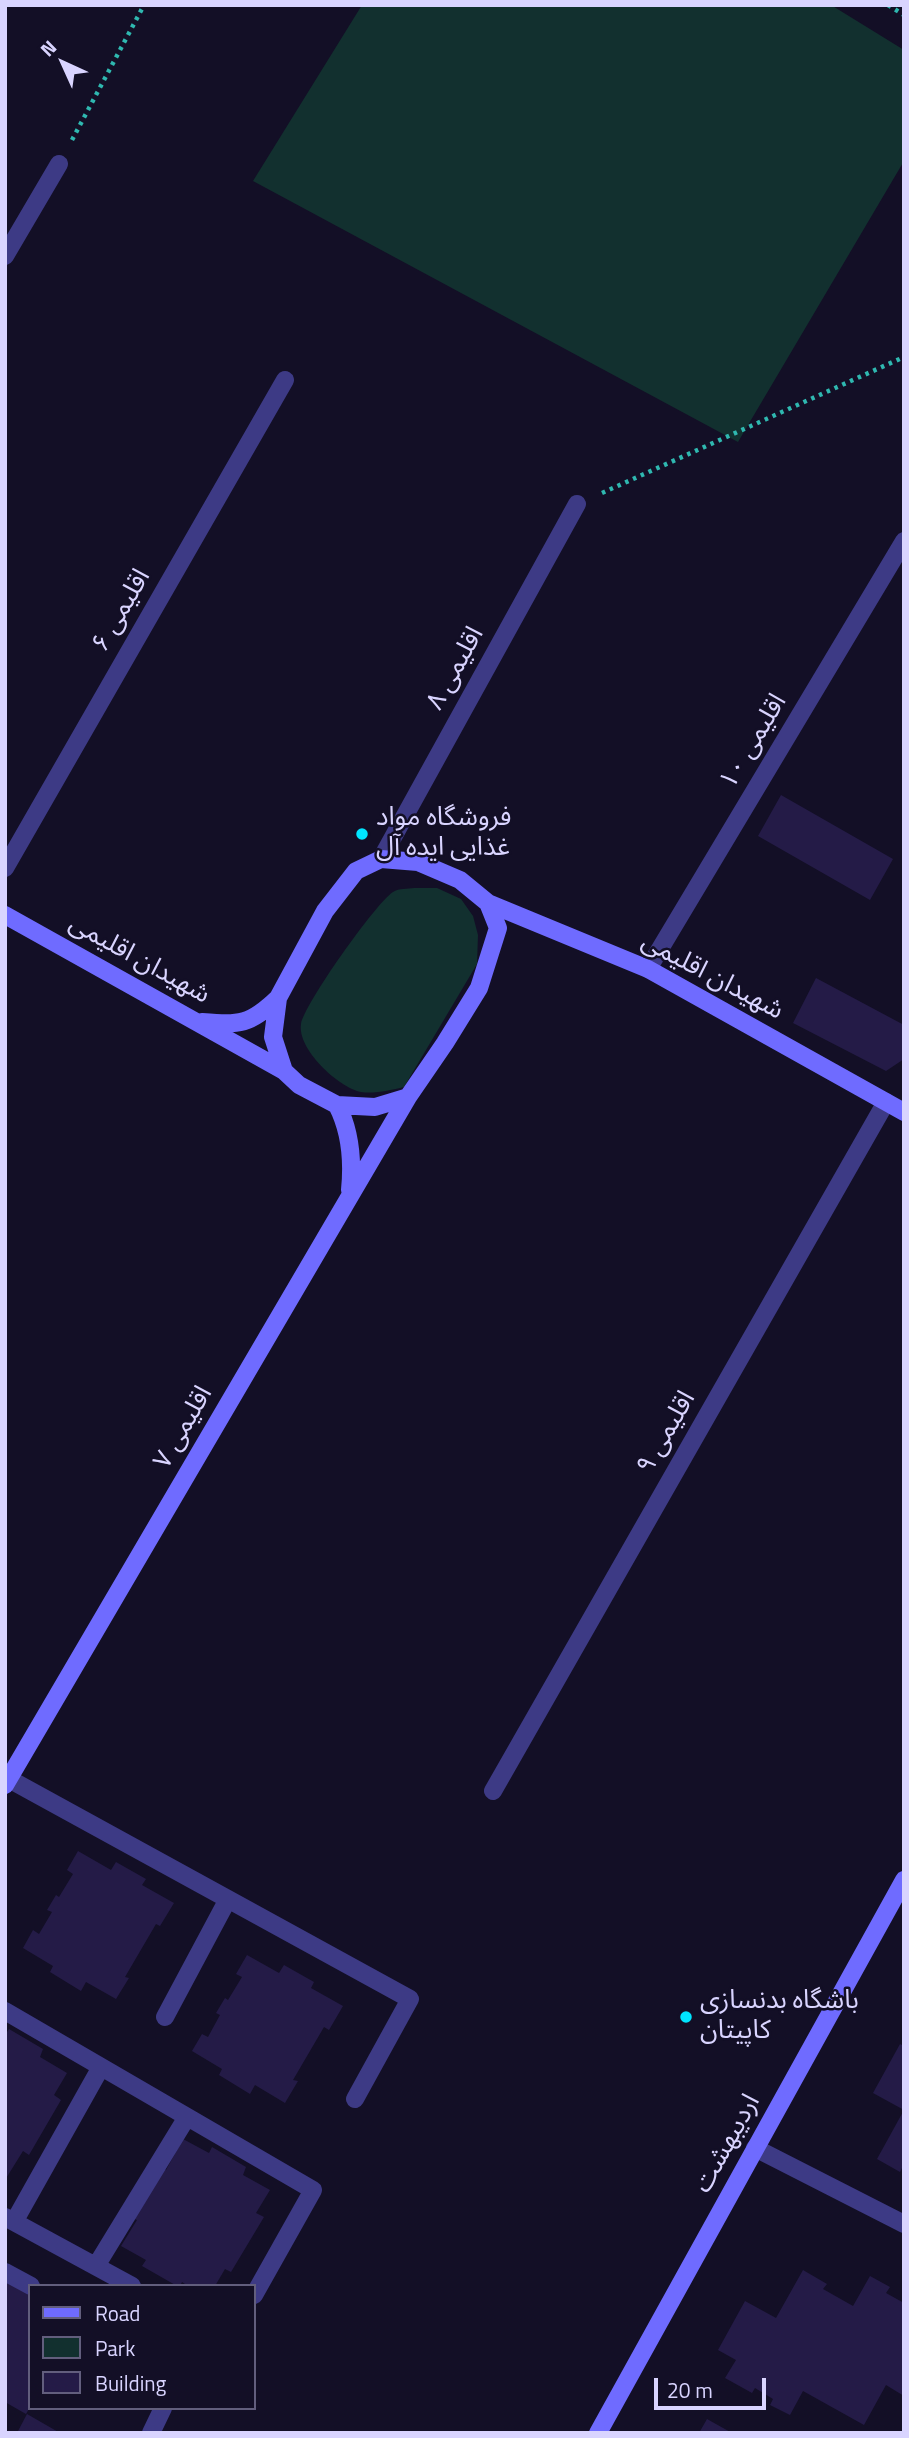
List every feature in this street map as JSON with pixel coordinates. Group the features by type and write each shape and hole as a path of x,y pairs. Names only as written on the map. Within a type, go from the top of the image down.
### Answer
{"street":[{"path":"5,256 59,164"},
{"name":"اقلیمی ۶","path":"5,868 285,380"},
{"name":"اقلیمی ۸","path":"381,859 577,505"},
{"name":"اقلیمی ۱۰","path":"648,969 904,541"},
{"path":"195,1021 242,1023 262,1013 278,998 325,911 356,871 381,859 418,862 460,880 488,903 498,928 479,988 408,1097 375,1107 337,1105 299,1085 284,1071 274,1037 278,998"},
{"name":"شهیدان اقلیمی","path":"488,903 648,969 904,1112"},
{"name":"شهیدان اقلیمی","path":"5,915 284,1071"},
{"name":"اقلیمی ۷","path":"7,1782 408,1097"},
{"name":"اقلیمی ۹","path":"493,1791 886,1102"},
{"path":"337,1105 348,1130 351,1148 349,1197"},
{"path":"7,1782 410,1999 355,2098"},
{"name":"اردیبهشت","path":"598,2433 904,1880"},
{"path":"165,2017 228,1899"},
{"path":"5,2011 313,2190 256,2291"},
{"path":"101,2067 10,2219 128,2284"},
{"path":"96,2266 187,2117"},
{"path":"755,2148 904,2224"},
{"path":"5,2272 28,2285"},
{"path":"151,2433 162,2410"}],"path":[{"path":"59,164 144,5"},
{"path":"888,5 904,15"},
{"path":"577,505 904,357"}],"green space":[{"path":"362,5 831,5 904,50 904,161 738,442 253,181"},
{"path":"437,888 461,899 473,916 478,935 477,964 404,1087 361,1092 341,1083 321,1066 305,1044 301,1024 327,976 384,900 393,892"}],"building":[{"path":"781,795 893,859 870,900 758,836"},
{"path":"816,978 904,1025 904,1059 886,1071 793,1023"},
{"path":"78,1851 111,1870 116,1862 146,1879 142,1885 174,1903 160,1926 156,1924 125,1977 129,1978 116,1999 86,1982 81,1991 50,1972 53,1966 23,1948 33,1930 39,1934 52,1912 47,1910 56,1895 59,1897 73,1874 67,1870"},
{"path":"247,1955 279,1973 284,1965 314,1982 311,1988 343,2006 329,2030 324,2027 293,2080 298,2081 285,2103 255,2085 250,2094 219,2075 222,2069 192,2051 202,2034 208,2037 220,2015 216,2013 225,1998 228,2000 242,1977 236,1974"},
{"path":"9,2029 43,2049 40,2057 67,2073 54,2095 61,2100 29,2155 23,2151 5,2180 5,2035"},
{"path":"900,2044 904,2046 904,2110 873,2093"},
{"path":"904,2110 904,2164 900,2172 877,2159"},
{"path":"183,2139 209,2153 212,2147 246,2167 243,2175 270,2190 256,2213 264,2217 231,2272 225,2269 216,2284 174,2284 142,2266 146,2260 121,2246 137,2220 130,2217 159,2166 166,2170"},
{"path":"5,2265 28,2287 28,2410 26,2414 5,2402"},
{"path":"803,2270 827,2284 823,2289 853,2306 870,2276 890,2287 886,2293 904,2303 904,2396 886,2385 864,2425 803,2391 790,2415 770,2405 773,2399 755,2388 752,2393 725,2378 736,2360 718,2350 745,2301 776,2318"},
{"path":"27,2414 60,2433 17,2433"},
{"path":"707,2419 732,2433 699,2433"}],"place":[{"name":"فروشگاه مواد غذایی ایده آل","path":"362,834"},
{"name":"باشگاه بدنسازی کاپیتان","path":"686,2017"}]}
